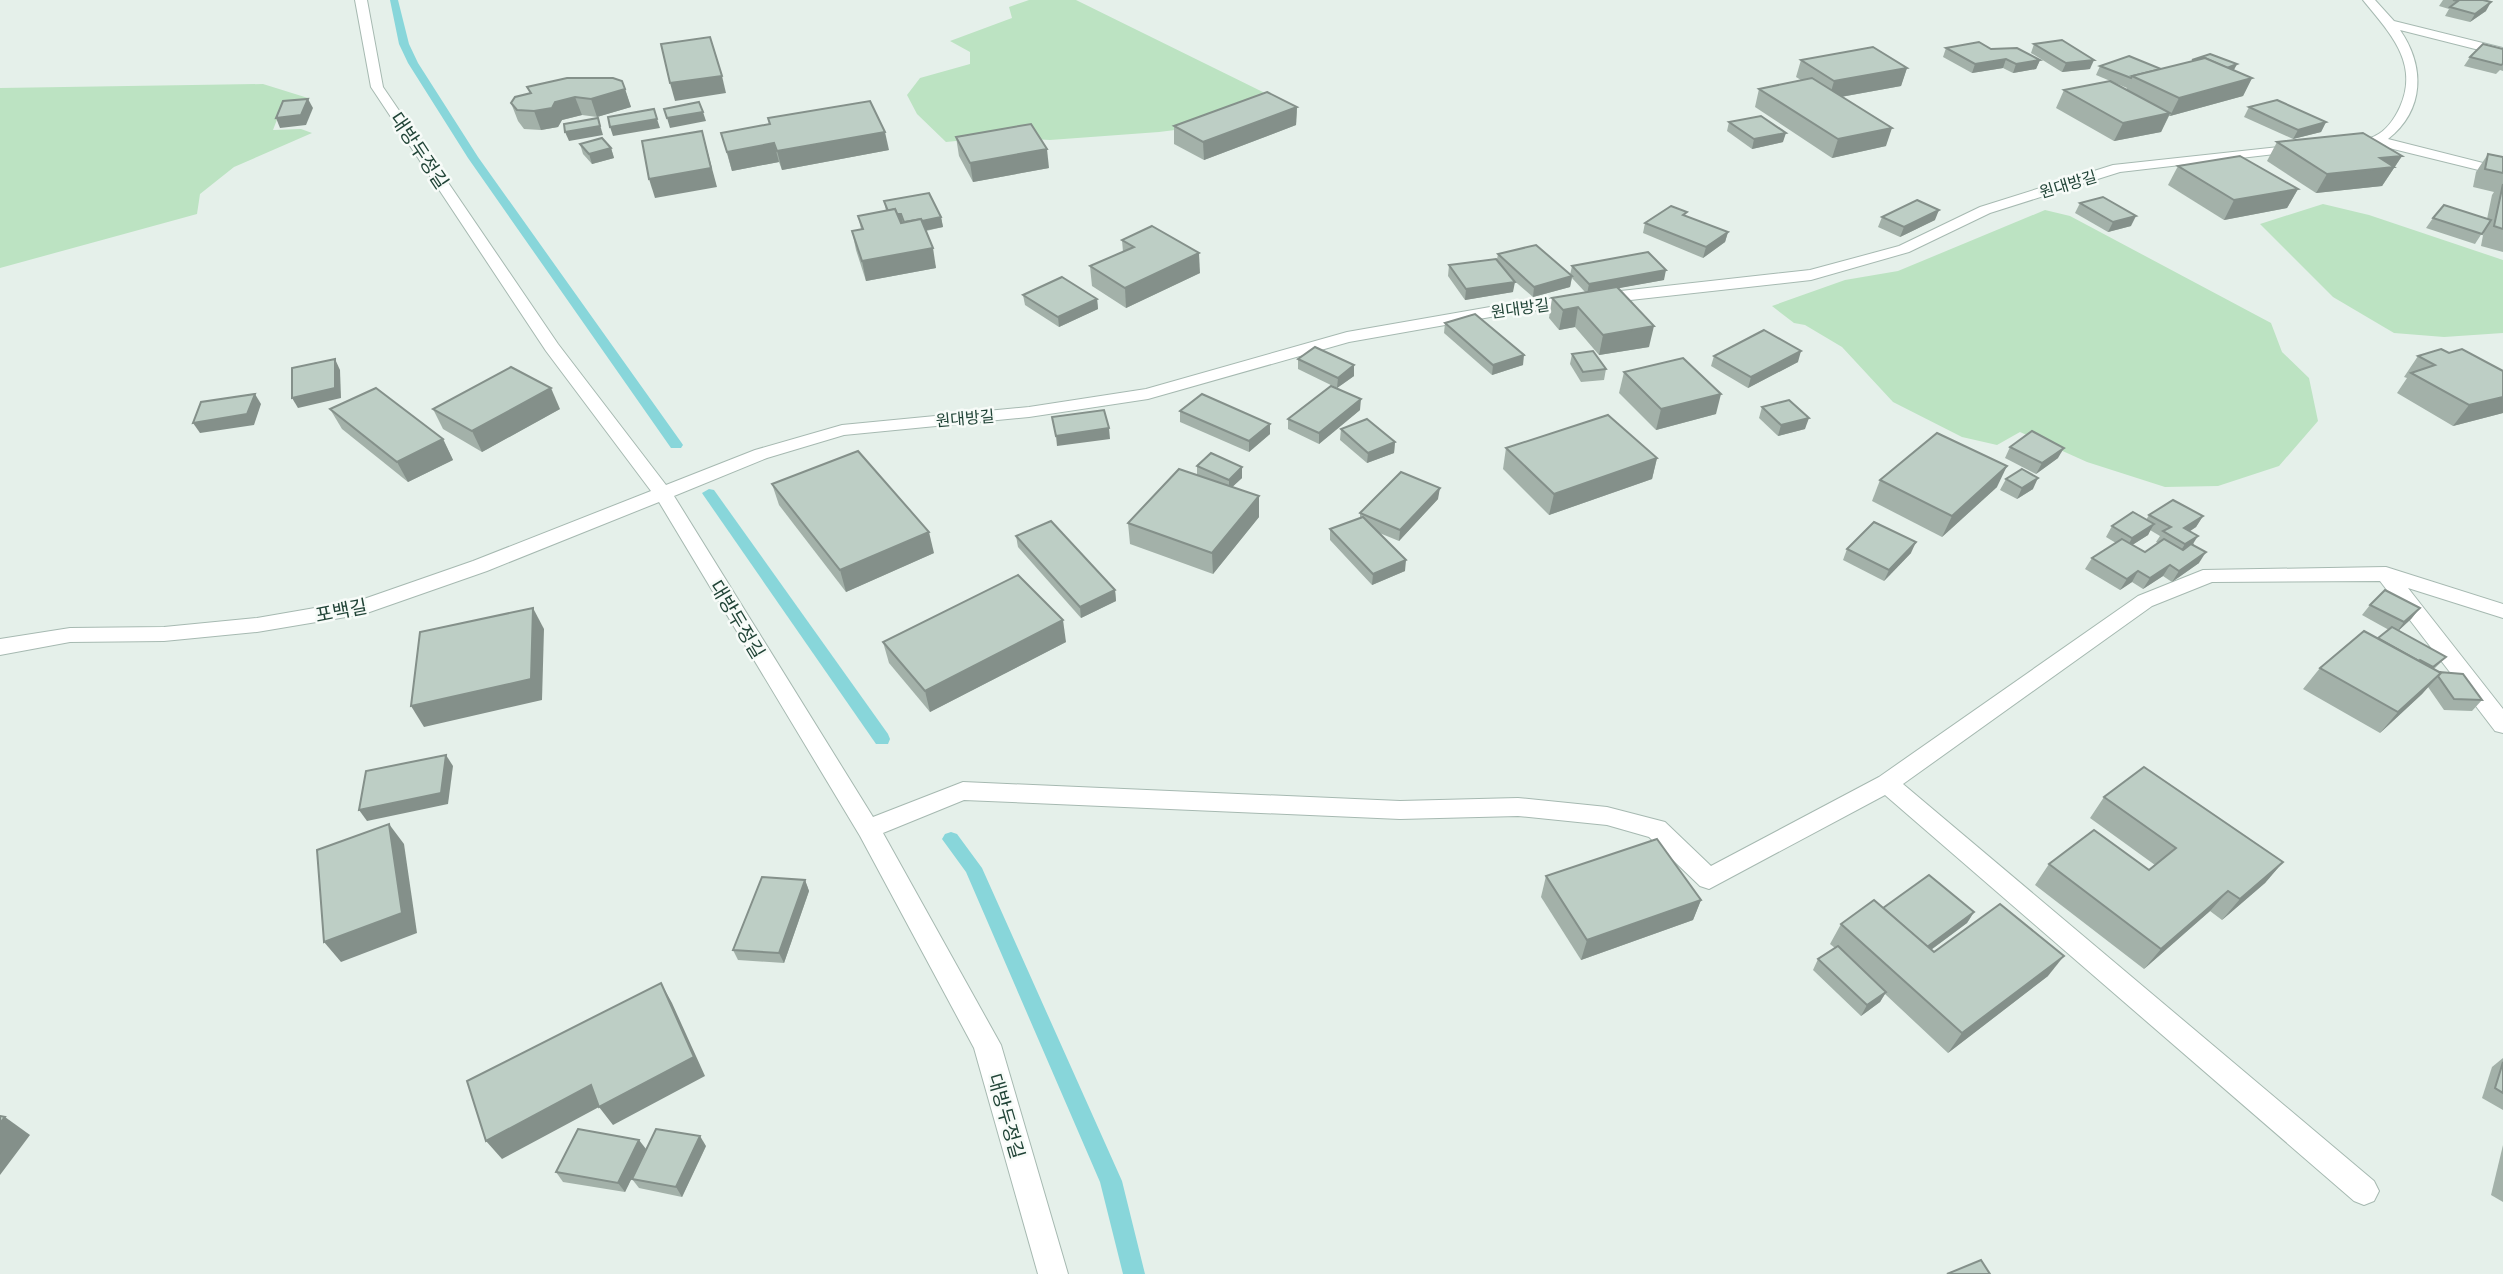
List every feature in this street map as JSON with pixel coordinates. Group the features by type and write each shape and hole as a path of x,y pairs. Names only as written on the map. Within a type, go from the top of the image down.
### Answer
{"street":[{"name":"대방두정길","path":"361,0 377,87 552,347 664,495 792,709 868,829 987,1045 1053,1274"},
{"path":"2369,0 2392,24 2412,64 2411,95 2400,121 2378,141"},
{"path":"2392,24 2503,52"},
{"name":"원대방길","path":"664,495 761,454 842,430 1029,412 1148,394 1347,337 1513,308 1811,275 1904,249 1984,210 2118,168 2378,141 2503,172"},
{"name":"포백길","path":"0,647 70,635 164,634 257,625 364,607 480,566 664,495"},
{"path":"868,829 964,791 1164,802 1386,809 1518,807 1607,816 1657,829 1709,879 1887,783 2145,601 2210,575 2386,574 2503,611"},
{"path":"2386,574 2503,725"},
{"path":"1887,783 2364,1191"}],"green space":[{"path":"1029,0 1076,0 1285,103 1207,126 1159,132 1050,140 996,137 946,142 917,114 907,95 920,78 970,64 970,52 950,41 1012,18 1009,7"},
{"path":"263,84 308,98 281,109 273,130 301,129 312,133 234,167 200,194 197,214 0,268 0,88"},
{"path":"2323,204 2369,215 2503,260 2503,333 2444,337 2394,333 2333,297 2260,224"},
{"path":"2045,210 2070,216 2271,323 2282,352 2309,378 2318,421 2279,466 2218,486 2165,487 2087,462 2020,432 1997,445 1962,437 1893,402 1842,347 1805,325 1794,323 1772,306 1845,280 1898,271"}],"building":[{"path":"2453,0 2491,2 2475,14 2450,7 2458,1"},
{"path":"710,37 722,76 670,83 661,44"},
{"path":"2062,40 2094,60 2066,63 2034,44"},
{"path":"1979,42 1991,49 2017,48 2040,60 2016,64 2006,59 1975,64 1946,48"},
{"path":"2483,44 2503,49 2503,64 2470,57"},
{"path":"1873,47 1907,68 1834,81 1801,60"},
{"path":"2210,54 2237,64 2227,68 2205,58 2192,60"},
{"path":"2129,56 2161,69 2131,78 2100,66"},
{"path":"2205,58 2252,78 2179,98 2132,76"},
{"path":"567,78 613,78 622,81 625,89 591,99 575,97 555,102 552,108 534,111 517,110 511,103 515,97 531,93 527,87"},
{"path":"1812,78 1892,128 1838,139 1759,89"},
{"path":"2110,81 2170,113 2123,123 2064,90"},
{"path":"1267,92 1297,107 1203,142 1174,126"},
{"path":"308,99 301,115 276,118 283,101"},
{"path":"2277,100 2326,122 2298,130 2249,107"},
{"path":"870,101 885,132 777,151 774,143 727,152 721,133 770,124 768,118"},
{"path":"699,102 703,112 667,118 664,109"},
{"path":"654,109 657,119 610,127 608,117"},
{"path":"1761,116 1786,133 1754,139 1729,122"},
{"path":"598,118 600,126 565,132 564,124"},
{"path":"1031,124 1047,149 970,163 956,137"},
{"path":"702,131 711,168 649,179 642,141"},
{"path":"2363,133 2402,156 2380,158 2394,167 2327,174 2277,142"},
{"path":"602,138 611,148 589,154 580,144"},
{"path":"2488,154 2503,157 2503,173 2485,169"},
{"path":"2240,156 2298,189 2234,200 2178,166"},
{"path":"2503,184 2503,229 2494,226"},
{"path":"929,193 941,217 904,222 895,209 888,211 884,201"},
{"path":"2103,197 2136,216 2113,222 2080,203"},
{"path":"1917,200 1939,210 1904,227 1882,217"},
{"path":"2444,205 2491,220 2482,234 2433,218"},
{"path":"1671,206 1687,212 1683,215 1728,232 1706,247 1645,223"},
{"path":"895,209 901,223 921,219 933,248 862,261 852,231 863,229 858,216"},
{"path":"1152,226 1199,253 1125,288 1090,266 1134,247 1122,240"},
{"path":"1536,245 1572,276 1534,287 1498,254"},
{"path":"1648,252 1666,270 1589,284 1572,266"},
{"path":"1496,259 1515,282 1466,289 1449,265"},
{"path":"1062,277 1097,299 1058,317 1023,295"},
{"path":"1617,287 1654,326 1603,335 1578,307 1563,310 1552,298"},
{"path":"1475,314 1524,355 1493,365 1445,323"},
{"path":"1764,330 1801,351 1751,377 1714,356"},
{"path":"1315,347 1354,365 1338,378 1298,359"},
{"path":"2441,349 2449,353 2462,349 2503,371 2503,397 2469,405 2411,373 2435,365 2418,356"},
{"path":"1593,351 1606,369 1583,372 1572,354"},
{"path":"1683,358 1721,394 1661,409 1624,372"},
{"path":"335,359 335,388 292,398 292,368"},
{"path":"511,367 551,388 472,431 433,409"},
{"path":"1331,386 1361,399 1319,433 1288,419"},
{"path":"376,388 443,439 397,462 330,409"},
{"path":"255,394 247,414 193,423 201,402"},
{"path":"1202,394 1270,424 1249,441 1180,411"},
{"path":"1789,400 1809,418 1781,425 1762,407"},
{"path":"1104,410 1109,428 1056,436 1052,417"},
{"path":"1608,415 1657,458 1554,494 1506,448"},
{"path":"1367,419 1395,442 1368,453 1341,429"},
{"path":"2032,431 2064,448 2042,463 2010,447"},
{"path":"1937,433 2007,466 1952,516 1880,480"},
{"path":"858,451 929,532 840,570 772,484"},
{"path":"1211,453 1242,467 1229,480 1197,466"},
{"path":"1179,469 1259,496 1212,553 1128,523"},
{"path":"2022,469 2038,478 2022,488 2006,479"},
{"path":"1401,472 1440,488 1400,530 1360,513"},
{"path":"2173,500 2203,516 2184,528 2198,536 2185,544 2163,531 2171,527 2149,515"},
{"path":"2133,512 2154,524 2132,538 2112,526"},
{"path":"1363,517 1406,560 1373,574 1330,529"},
{"path":"1051,521 1115,590 1080,607 1016,536"},
{"path":"1874,522 1916,542 1889,570 1847,549"},
{"path":"2122,539 2145,552 2164,539 2183,550 2191,544 2206,552 2179,571 2170,565 2150,578 2138,571 2127,579 2092,558"},
{"path":"1018,575 1063,620 925,691 883,642"},
{"path":"2385,590 2420,608 2404,622 2370,605"},
{"path":"533,608 531,679 411,706 420,632"},
{"path":"2392,627 2446,657 2433,667 2378,638"},
{"path":"2364,631 2441,673 2398,712 2320,668"},
{"path":"2439,672 2463,674 2482,700 2454,699 2438,676 2441,673"},
{"path":"446,755 441,793 359,810 366,771"},
{"path":"2144,767 2283,862 2240,899 2228,891 2161,949 2049,864 2094,830 2149,870 2176,848 2104,797"},
{"path":"389,824 402,913 324,942 317,850"},
{"path":"1657,839 1701,900 1587,940 1546,876"},
{"path":"1929,875 1974,912 1927,947 1883,908"},
{"path":"762,877 805,880 779,953 733,950"},
{"path":"1874,900 1934,952 2000,904 2064,956 1962,1033 1841,924"},
{"path":"1838,946 1886,992 1867,1005 1818,959"},
{"path":"661,983 694,1057 599,1107 591,1085 486,1141 467,1081"},
{"path":"2503,1062 2503,1093 2495,1088"},
{"path":"578,1129 639,1140 618,1183 556,1172"},
{"path":"656,1129 700,1136 676,1187 632,1179"},
{"path":"1981,1260 1990,1274 1947,1274"}],"waterway":[{"path":"394,0 404,44 413,63 473,158 676,445"},
{"path":"709,493 882,739"},
{"path":"951,839 973,868 1111,1181 1134,1274"}]}
